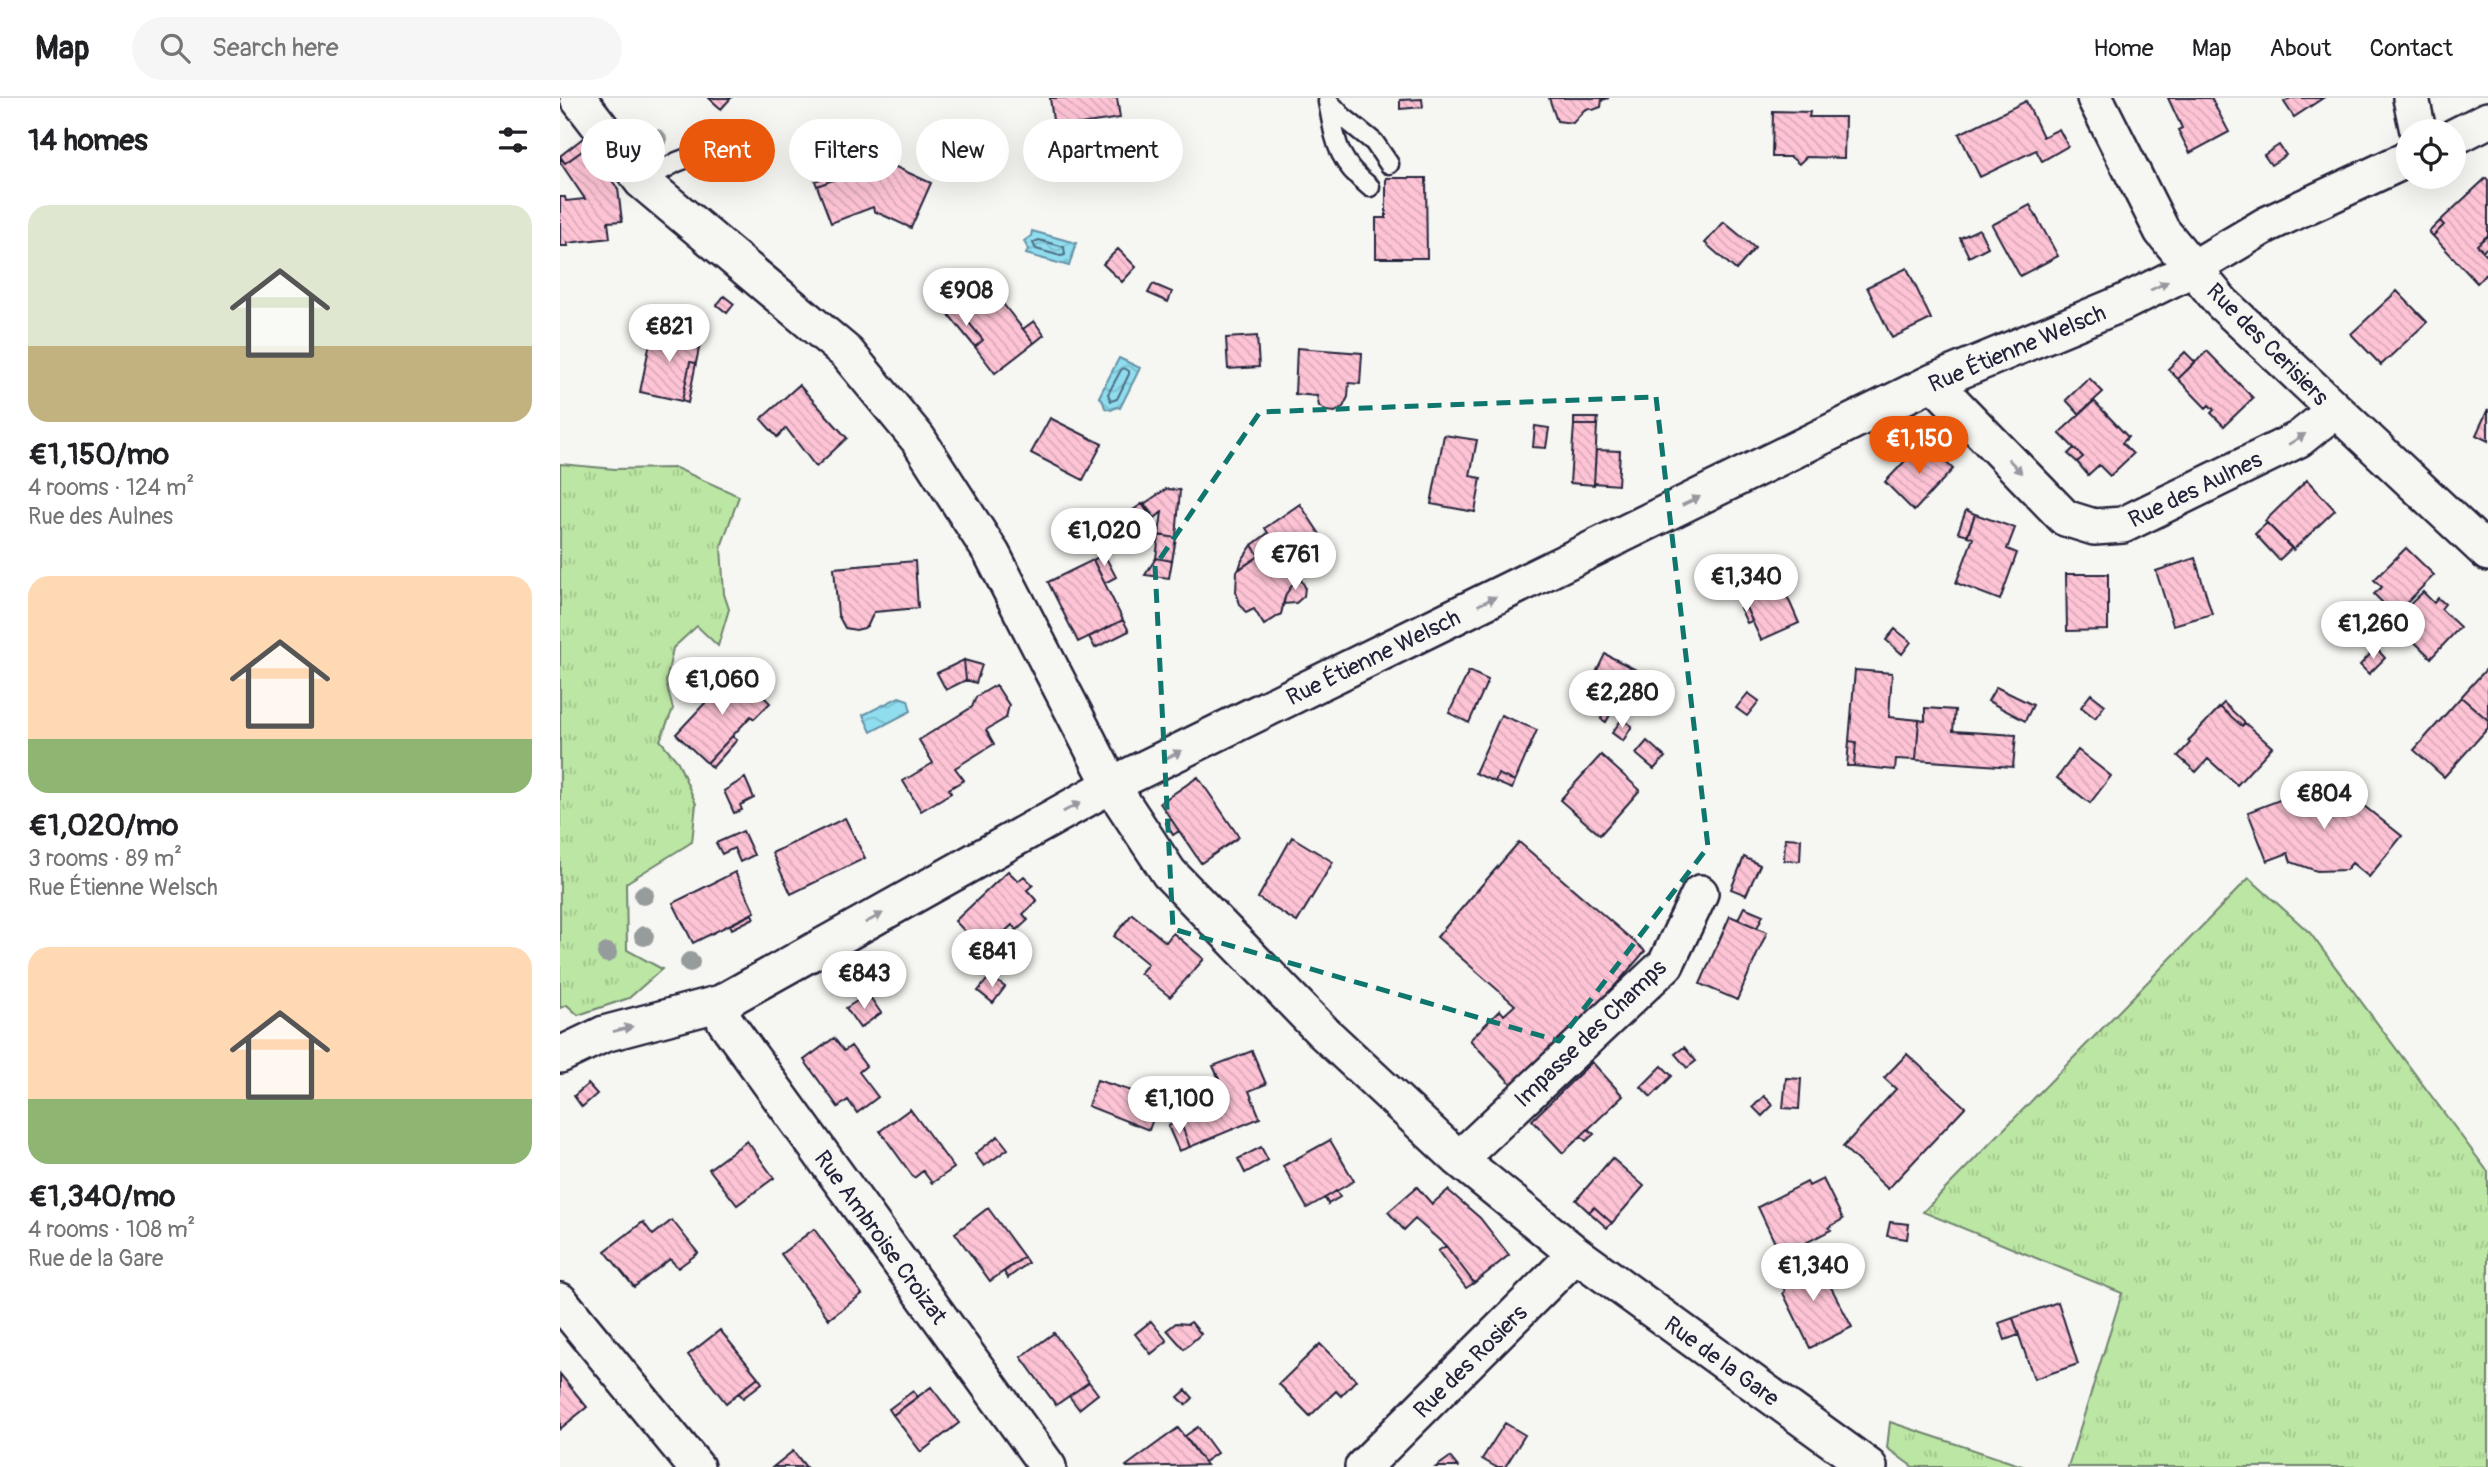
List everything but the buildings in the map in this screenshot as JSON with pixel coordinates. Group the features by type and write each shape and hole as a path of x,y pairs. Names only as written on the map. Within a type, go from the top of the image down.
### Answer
{"street":[{"name":"Rue de la Gare","path":"578,98 594,119"},
{"name":"Rue des Cerisiers","path":"2095,98 2162,231 2222,303 2488,553"},
{"path":"2411,98 2415,119"},
{"path":"2466,131 2488,120"},
{"name":"Rue Étienne Welsch","path":"560,1055 604,1034 721,1003 1111,785 1933,382 2123,303 2194,268 2266,225 2396,165"},
{"name":"Rue de la Gare","path":"643,182 847,353 918,439 992,554 1111,785 1169,873 1323,1032 1459,1159 1576,1254 1869,1467"},
{"name":"Rue des Aulnes","path":"1933,382 2065,518 2094,527 2123,525 2134,520 2299,439 2334,411"},
{"name":"Impasse des Champs","path":"1459,1159 1666,964 1700,893"},
{"name":"Rue Ambroise Croizat","path":"721,1003 725,1021 1048,1467"},
{"name":"Rue des Rosiers","path":"1363,1467 1576,1254"},
{"path":"560,1301 696,1467"}],"lane":[{"path":"1327,100 1374,142 1389,164"},
{"path":"1327,100 1337,149 1352,173 1370,187"}],"highlighted area":[{"path":"1656,397 1708,847 1559,1041 1173,929 1155,566 1260,412"}],"green space":[{"path":"560,464 615,469 676,468 739,496 721,547 724,594 729,609 718,646 697,626 673,648 666,682 673,709 660,740 678,762 696,804 692,842 626,883 627,950 662,969 629,998 578,1015 567,1005 560,1008"},
{"path":"2249,878 2310,933 2488,1172 2488,1467 2068,1467 2122,1293 1923,1212"},
{"path":"1890,1422 2025,1467 1913,1467 1887,1448"}],"water":[{"path":"1032,231 1076,243 1069,266 1026,254 1028,249 1024,241 1031,236"},
{"path":"1119,358 1140,368 1120,408 1111,410 1105,408 1099,397"},
{"path":"899,697 908,700 911,711 871,732 863,715"}]}
